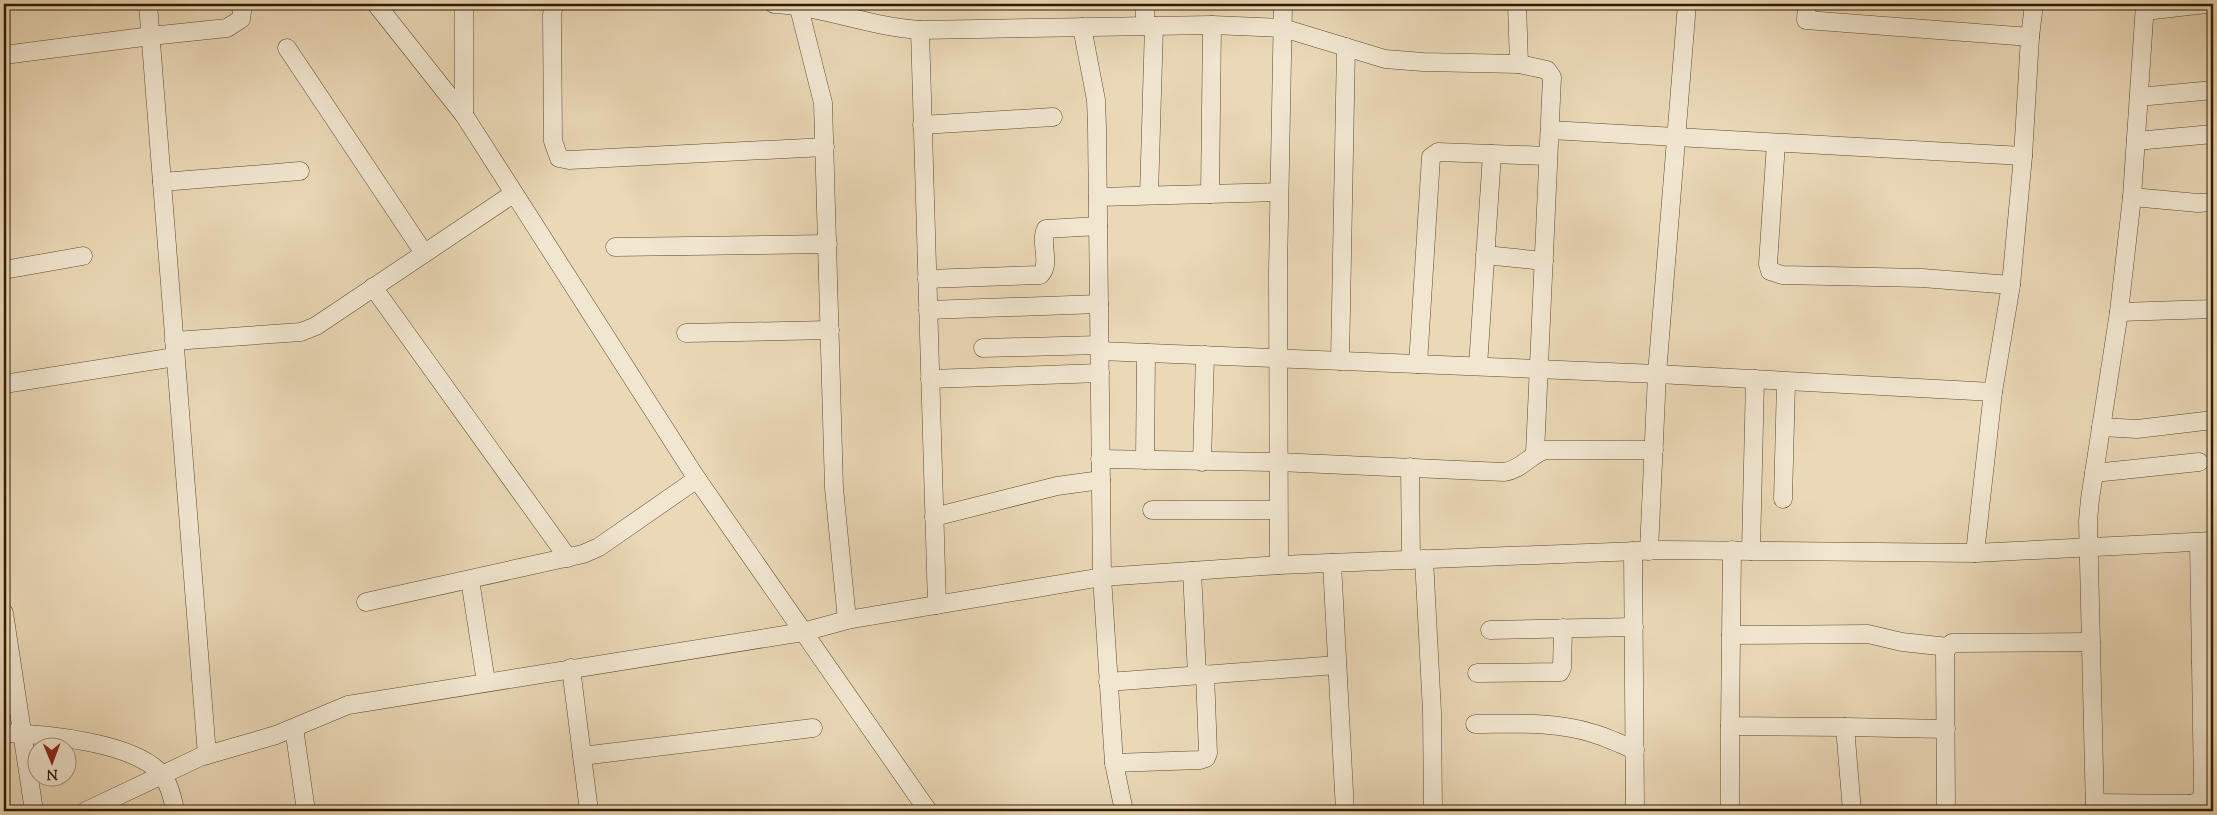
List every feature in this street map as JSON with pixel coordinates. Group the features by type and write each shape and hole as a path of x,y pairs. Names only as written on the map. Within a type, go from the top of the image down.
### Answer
{"street":[{"path":"148,4 206,755"},
{"path":"4,55 227,28 235,25 241,19 243,4"},
{"path":"376,4 464,115 697,479 928,811"},
{"path":"464,4 464,115"},
{"path":"554,4 552,15 553,141 559,158 569,160 825,147"},
{"path":"774,4 798,4 891,28 920,30 1212,24 1283,28 1385,58 1405,61 1518,64 1548,70 1552,77 1535,453"},
{"path":"798,4 824,103 834,488 847,620"},
{"path":"1145,4 1149,26 1149,195"},
{"path":"1278,565 1279,192 1283,4"},
{"path":"1517,4 1518,64"},
{"path":"1636,811 1634,627 1641,551 1654,450 1657,374 1687,4"},
{"path":"1808,4 1806,20 2030,36"},
{"path":"1975,553 1993,392 2011,285 2034,4"},
{"path":"86,811 206,755 276,735 348,705 803,632 847,620 1102,577 1278,565 1641,551 1732,550 1975,553 2088,547 2206,542 2207,663 2202,792 2201,799 2197,804 2095,807 2088,547 2090,499 2119,312 2132,197 2145,7 2206,4"},
{"path":"1210,194 1212,24"},
{"path":"1082,27 1096,100 1102,577 1114,763 1124,811"},
{"path":"920,30 936,605"},
{"path":"1340,361 1346,47"},
{"path":"287,48 424,253"},
{"path":"2139,97 2213,90"},
{"path":"922,124 1053,117"},
{"path":"1550,130 2023,156"},
{"path":"2136,141 2213,134"},
{"path":"1776,143 1768,264 1770,271 1782,275 1922,278 2011,285"},
{"path":"1418,364 1431,157 1438,152 1548,156"},
{"path":"1478,366 1492,154"},
{"path":"162,182 300,171"},
{"path":"1098,197 1279,192"},
{"path":"4,384 175,349 307,330 316,326 513,194"},
{"path":"2132,197 2213,202"},
{"path":"927,279 1040,275 1045,267 1044,234 1046,229 1098,226"},
{"path":"615,247 828,244"},
{"path":"1485,255 1544,261"},
{"path":"4,270 83,256"},
{"path":"373,287 568,558"},
{"path":"928,310 1099,304"},
{"path":"2119,312 2213,309"},
{"path":"686,333 830,330"},
{"path":"983,348 1099,348 1146,353 1657,374 1993,392"},
{"path":"1145,460 1146,353"},
{"path":"1202,462 1205,355"},
{"path":"930,379 1100,373"},
{"path":"1751,551 1755,379"},
{"path":"1783,499 1786,382"},
{"path":"2102,426 2137,429 2213,420"},
{"path":"1100,459 1278,462 1511,471 1535,453 1546,450 1654,450"},
{"path":"2094,473 2198,462"},
{"path":"1410,467 1432,712 1433,811"},
{"path":"366,602 568,558 599,547 697,479"},
{"path":"934,517 1057,486 1101,480"},
{"path":"1152,510 1278,510"},
{"path":"1730,811 1732,550"},
{"path":"1332,563 1345,811"},
{"path":"1114,763 1200,760 1206,758 1208,754 1192,571"},
{"path":"470,580 486,682"},
{"path":"4,613 34,811"},
{"path":"1490,630 1634,627"},
{"path":"1477,673 1560,672 1562,668 1562,628"},
{"path":"1731,635 1868,634 1902,642 1948,647"},
{"path":"1946,811 1945,651 1948,647 1952,643 2091,642"},
{"path":"1108,682 1337,665"},
{"path":"571,668 589,811"},
{"path":"1474,724 1531,724 1577,729 1593,733 1635,750"},
{"path":"1730,726 1946,729"},
{"path":"1845,727 1852,811"},
{"path":"294,728 306,811"},
{"path":"582,756 813,728"},
{"path":"4,732 100,744 143,760 162,775 173,798 175,811"}]}
